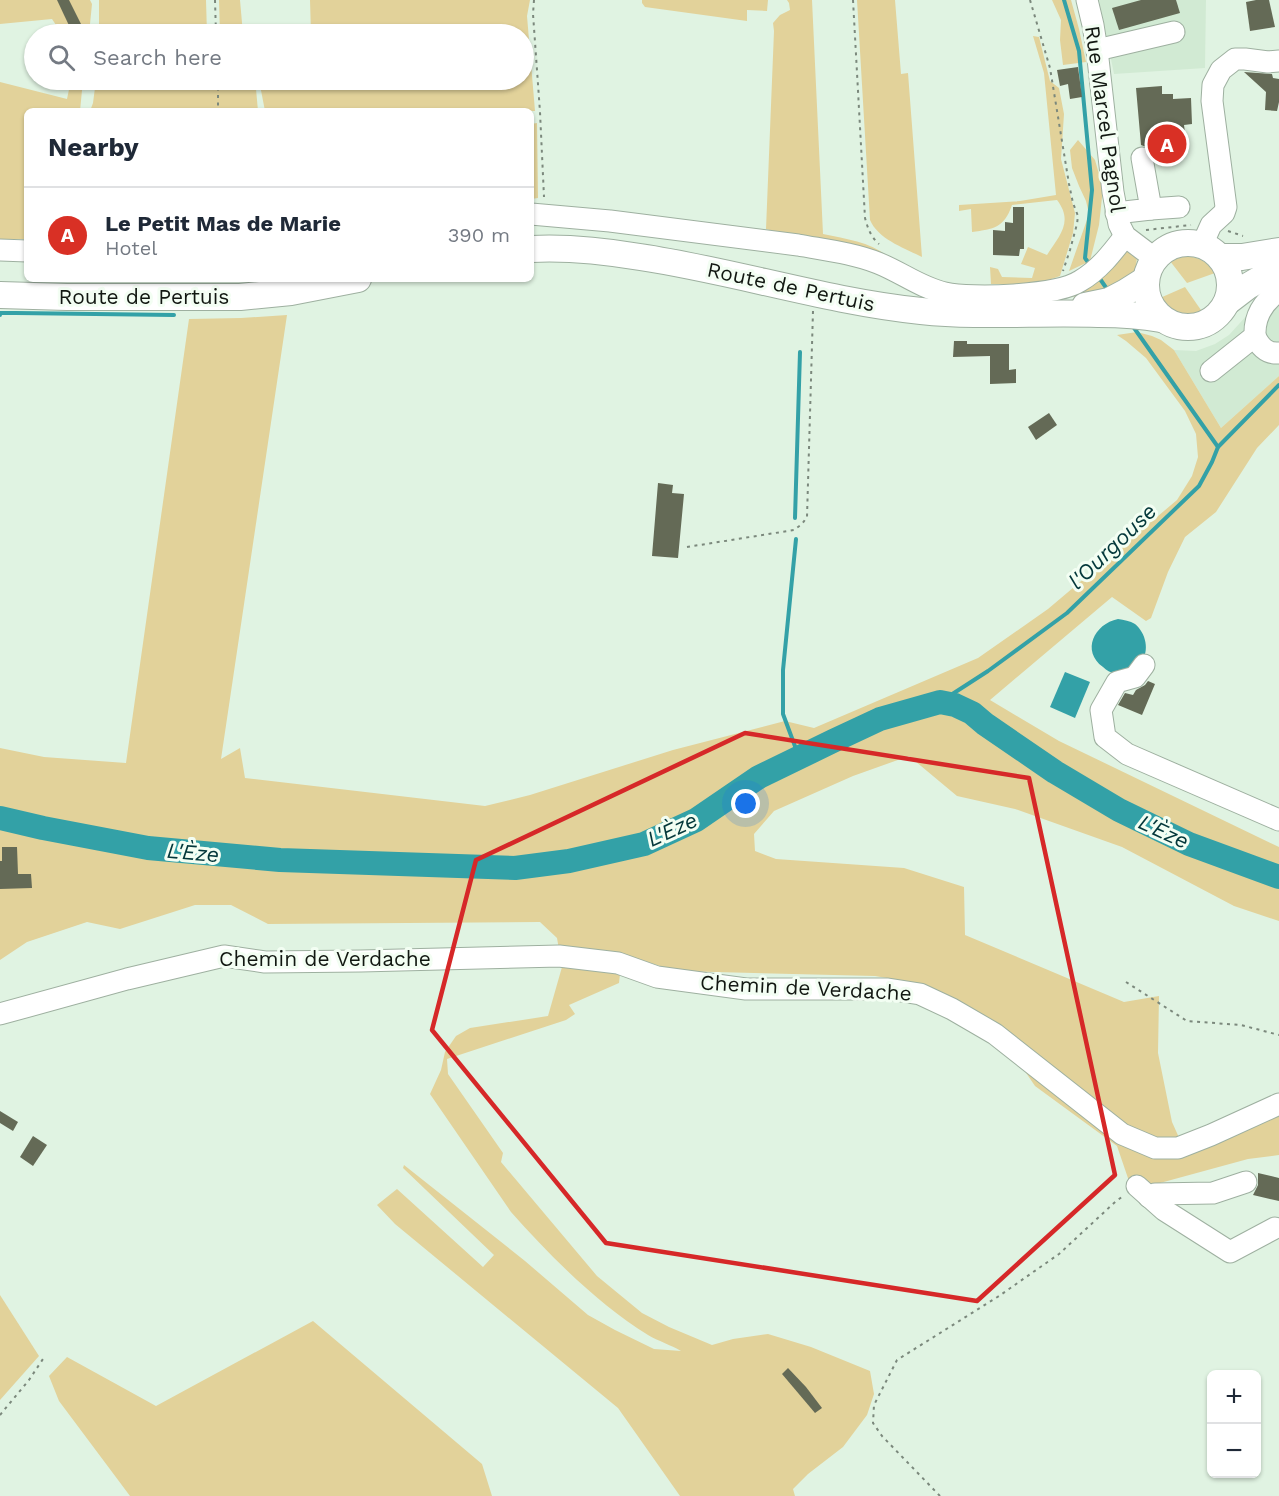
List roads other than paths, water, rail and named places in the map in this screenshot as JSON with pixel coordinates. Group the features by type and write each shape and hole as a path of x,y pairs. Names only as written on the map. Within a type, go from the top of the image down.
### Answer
{"main road":[{"path":"1211,243 1226,267 1230,279 1227,302 1220,313 1198,327 1185,328 1172,325 1151,308 1146,295 1150,269 1162,251 1181,243 1211,243 1242,257 1279,251"},
{"name":"Route de Pertuis","path":"534,249 578,250 663,260 814,293 922,311 985,314 1144,315 1161,318"},
{"path":"1227,302 1248,286 1279,268"},
{"name":"Route de Pertuis","path":"1052,313 1108,301 1126,292 1150,269"},
{"name":"Route de Pertuis","path":"0,296 240,297 291,292 343,282"}],"street":[{"name":"Rue Marcel Pagnol","path":"1092,2 1116,213 1120,228 1129,239"},
{"path":"1097,50 1174,32"},
{"path":"1211,243 1226,207 1212,101 1214,82 1221,70 1235,59 1279,61"},
{"path":"1142,158 1151,209"},
{"path":"1116,213 1179,207"},
{"path":"538,215 610,221 798,245 861,257 879,263 933,290 958,295 1026,294 1063,289 1080,282 1093,273 1129,239 1150,269"},
{"path":"0,250 24,251"},
{"path":"1279,291 1270,297 1261,309 1256,323 1255,336 1261,347 1271,353 1279,353"},
{"path":"1211,371 1255,336"},
{"path":"1144,665 1135,677 1117,682 1101,710 1105,737 1127,754 1279,820"},
{"name":"Chemin de Verdache","path":"0,1014 127,979 224,956 265,962 559,956 618,963 657,977 746,989 888,989 920,994 952,1009 994,1034 1122,1134 1155,1148 1178,1148 1279,1104"},
{"path":"1246,1182 1213,1193 1155,1194 1143,1191 1164,1210 1230,1252 1275,1228"}],"water":[{"path":"1118,619 1131,622 1139,628 1146,642 1146,648 1141,662 1115,673 1096,661 1092,646 1093,639 1102,626"},
{"path":"1065,672 1090,682 1075,718 1050,707"}],"waterway":[{"path":"1064,0 1079,51 1092,190 1085,258 1090,265"},
{"path":"1098,276 1109,292"},
{"path":"0,315 0,313 174,315"},
{"path":"1132,325 1218,447"},
{"path":"795,518 800,352"},
{"name":"l'Ourgouse","path":"940,702 988,671 1067,613 1199,486 1218,447 1279,385"},
{"path":"796,539 783,670 783,714 799,757"},
{"name":"L'Èze","path":"0,818 148,848 280,860 515,868 569,861 644,844 696,820 759,777 833,741 880,719 940,702 955,705 972,713 1055,772 1119,810 1189,844 1279,877"}],"place":[{"name":"Le Petit Mas de Marie","path":"1167,144"}]}
